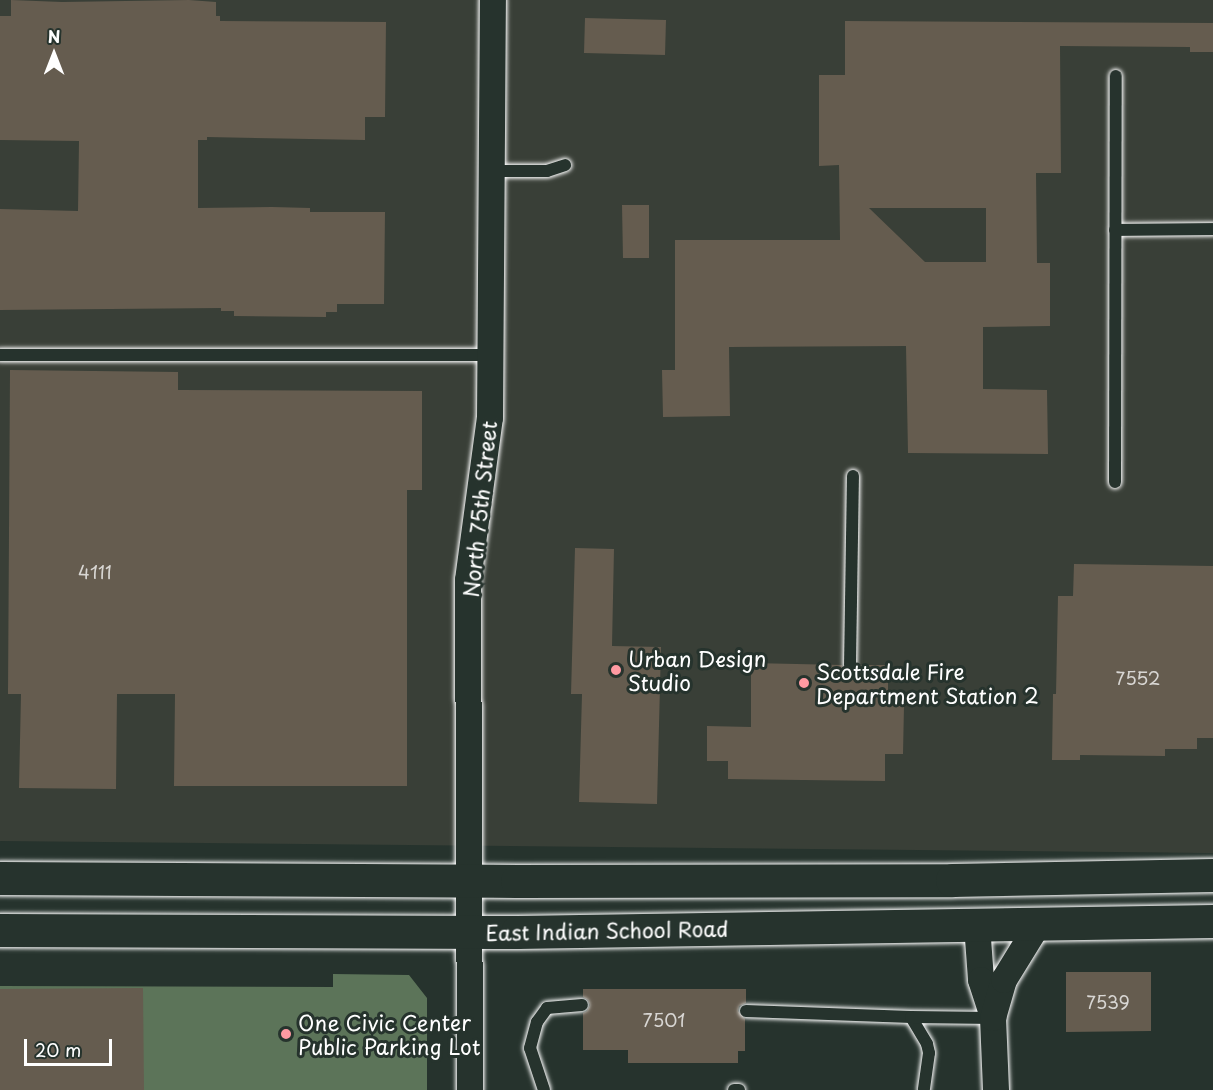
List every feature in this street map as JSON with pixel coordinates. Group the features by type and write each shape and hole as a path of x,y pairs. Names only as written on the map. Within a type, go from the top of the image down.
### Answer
{"main road":[{"path":"0,878 468,881 952,880 1213,875"},
{"name":"East Indian School Road","path":"0,930 468,932 1213,921"}],"street":[{"name":"North 75th Street","path":"470,1090 468,580 488,441 492,355 493,0"},
{"path":"993,1018 1004,980 1039,923"},
{"path":"977,925 981,980 993,1018 996,1090"}],"lane":[{"path":"1115,482 1116,76"},
{"path":"493,171 547,171 565,165"},
{"path":"1115,230 1213,229"},
{"path":"0,355 492,355"},
{"path":"850,665 852,477"},
{"path":"543,1090 530,1048 537,1022 547,1008 582,1005"},
{"path":"746,1011 993,1018"},
{"path":"911,1017 927,1044 929,1053 924,1090"},
{"path":"734,1090 739,1090"}],"shaded area":[{"path":"0,0 1213,0 1213,853 0,841"}],"green space":[{"name":"One Civic Center Public Parking Lot","path":"333,974 409,975 427,998 427,1090 0,1090 0,986 333,987"}],"building":[{"path":"11,0 62,2 189,0 216,2 216,16 220,16 220,21 386,22 385,117 365,117 365,140 207,137 207,140 198,140 198,208 272,207 310,208 310,212 385,212 384,304 337,304 337,312 326,312 326,317 234,316 234,311 221,311 221,308 0,310 0,209 78,211 79,141 0,140 0,16 11,16"},
{"path":"585,18 666,20 665,55 584,53"},
{"path":"845,21 1213,23 1213,52 1190,52 1190,47 1060,46 1061,173 1036,173 1037,263 1050,263 1050,326 983,327 983,389 1047,390 1048,454 908,453 906,346 729,347 730,416 663,417 662,370 675,370 675,240 840,240 839,165 819,166 819,75 845,75","holes":["869,208 986,208 986,262 925,262"]},
{"path":"622,205 649,205 649,258 623,258"},
{"path":"10,370 178,372 178,390 422,391 422,490 407,490 407,786 174,786 175,694 117,694 116,789 19,788 21,694 8,694"},
{"name":"Urban Design Studio","path":"575,548 614,549 612,646 661,647 657,804 579,802 582,694 571,694"},
{"path":"1074,564 1213,566 1213,738 1197,738 1197,749 1165,749 1165,756 1080,755 1080,760 1052,760 1058,596 1073,596"},
{"name":"Scottsdale Fire Department Station 2","path":"751,663 842,665 843,669 849,673 854,672 858,665 888,665 888,705 904,706 903,754 885,754 885,781 728,779 728,761 707,761 707,726 751,727"},
{"path":"1066,972 1151,972 1151,1031 1066,1032"},
{"path":"143,988 144,1090 0,1090 0,989"},
{"path":"583,989 746,989 746,1003 739,1006 738,1011 745,1019 745,1051 738,1051 738,1063 628,1063 628,1050 583,1050 583,1013 590,1005 583,997"}],"place":[{"name":"Urban Design Studio","path":"616,670"},
{"name":"Scottsdale Fire Department Station 2","path":"804,683"},
{"name":"One Civic Center Public Parking Lot","path":"286,1034"}]}
